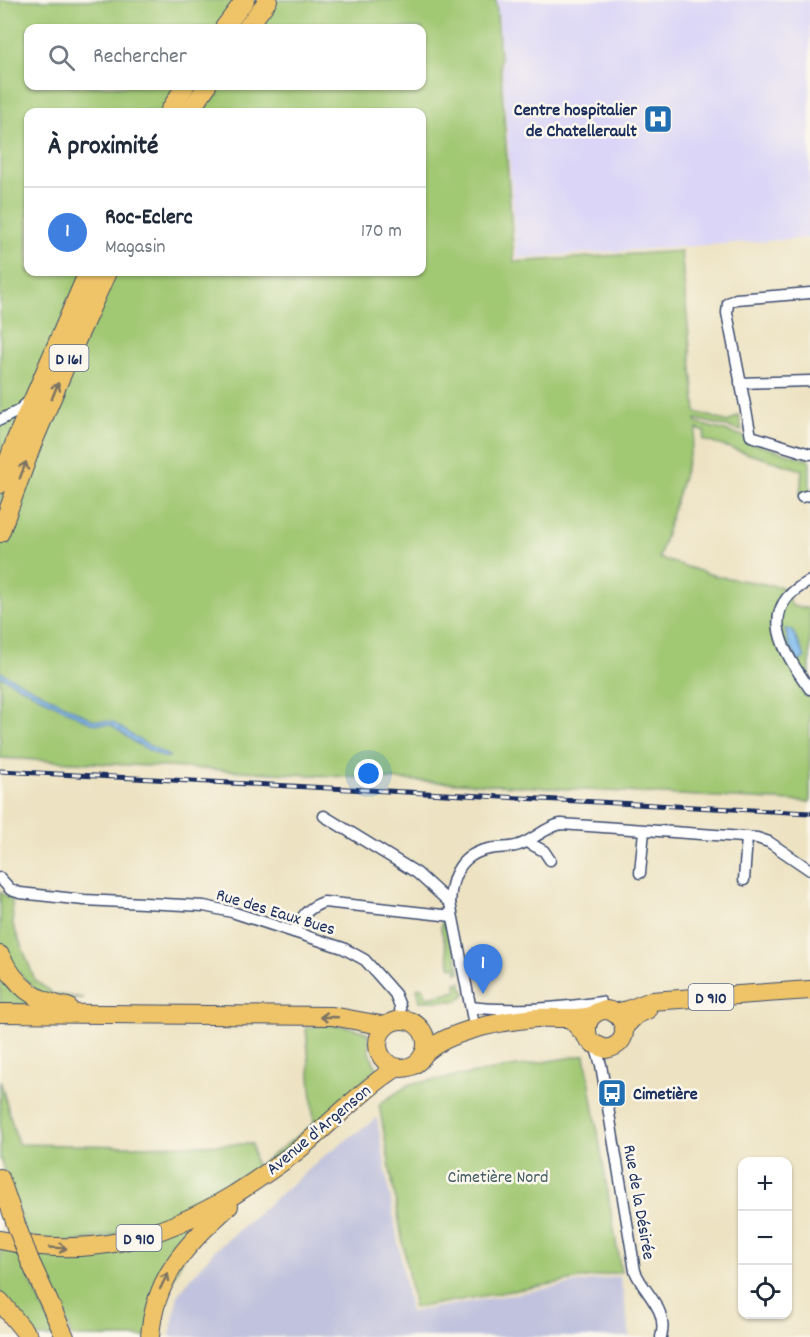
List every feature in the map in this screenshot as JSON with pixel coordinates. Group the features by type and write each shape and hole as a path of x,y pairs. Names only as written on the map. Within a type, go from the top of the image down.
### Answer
{"main road":[{"path":"227,24 245,0"},
{"path":"250,24 268,0"},
{"path":"171,108 183,90"},
{"path":"192,108 204,90"},
{"name":"D 161","path":"3,476 34,396 86,276"},
{"name":"D 161","path":"0,533 37,435 105,276"},
{"path":"0,955 13,978 28,992 39,998 58,1005 117,1014"},
{"name":"D 910","path":"423,1055 436,1044 470,1031 537,1018 572,1020 628,1010 651,1001 810,990"},
{"name":"D 910","path":"608,1014 810,998"},
{"name":"D 910","path":"0,1013 332,1016 470,1031"},
{"path":"572,1020 591,1041 602,1048 613,1047 622,1039 608,1014 587,1026 591,1041"},
{"path":"402,1024 425,1038 423,1055 411,1066 396,1068 385,1061 378,1050 379,1037 402,1024"},
{"name":"Avenue d'Argenson","path":"0,1240 43,1247 78,1248 116,1244 137,1239 199,1215 265,1175 300,1148 371,1084 396,1068"},
{"path":"150,1337 155,1303 176,1261 200,1232 265,1175"},
{"path":"0,1178 30,1261 65,1337"},
{"path":"0,1300 29,1337"}],"street":[{"path":"810,293 736,298 728,303 727,313 751,436 810,454"},
{"path":"740,382 810,381"},
{"path":"0,420 18,411 34,396"},
{"path":"1,448 3,476"},
{"path":"810,581 798,587 787,597 778,620 778,634 783,648 810,689"},
{"path":"324,816 417,873 450,903"},
{"path":"470,1031 471,1007 450,903 455,874 463,862 478,852 494,848 514,848 548,828 561,824 747,837 769,842 810,870"},
{"path":"640,873 644,831"},
{"path":"744,880 747,837"},
{"path":"527,842 544,851 550,860"},
{"name":"Rue des Eaux Bues","path":"0,878 11,890 20,893 84,900 204,906 232,912 343,948 365,960 396,997 402,1024"},
{"path":"294,932 302,914 312,906 324,902 452,916"},
{"path":"471,1007 487,1009 550,1007 608,1014"},
{"name":"Rue de la Désirée","path":"591,1041 601,1065 635,1271 653,1297 661,1314 663,1321 661,1337"},
{"path":"601,1065 613,1047"}],"shaded area":[{"name":"Centre hospitalier de Chatellerault","path":"497,0 810,0 810,238 517,258"},
{"path":"377,1118 410,1312 620,1276 630,1337 170,1337 178,1294 213,1252 328,1153"}],"green space":[{"path":"0,0 496,0 514,262 681,251 696,412 728,422 739,415 742,431 696,419 696,423 743,436 748,442 810,460 810,493 800,496 802,470 703,440 705,432 697,429 659,558 716,576 782,587 792,606 810,609 810,802 0,758"},
{"path":"0,892 12,900 13,925 35,980 53,994 83,998 53,1000 43,996 9,964 0,944"},
{"path":"442,919 450,926 460,972 457,973 456,967 451,967 441,929"},
{"path":"0,962 41,1005 0,1004"},
{"path":"461,982 465,994 458,1001 420,1001 417,988 422,987 427,997 457,991 456,983"},
{"path":"324,1025 344,1026 366,1032 369,1037 369,1053 378,1070 266,1166 159,1228 66,1245 26,1236 0,1158 0,1080 18,1144 133,1146 252,1144 256,1167 314,1124 306,1028"},
{"name":"Cimetière Nord","path":"585,1055 621,1272 414,1308 379,1104 410,1084"},
{"path":"202,1217 146,1337 72,1337 34,1249"},
{"path":"0,1244 14,1246 57,1337 35,1337 0,1294"}],"water":[{"path":"785,629 792,630 805,657 799,662 789,644"},
{"path":"0,672 93,720 112,722 170,757 163,757 136,743 111,725 91,723 0,676"}],"railway":[{"path":"0,771 810,813"}],"place":[{"name":"Centre hospitalier de Chatellerault","path":"658,119"},
{"name":"Roc-Eclerc","path":"483,994"},
{"name":"Cimetière","path":"612,1093"}]}
